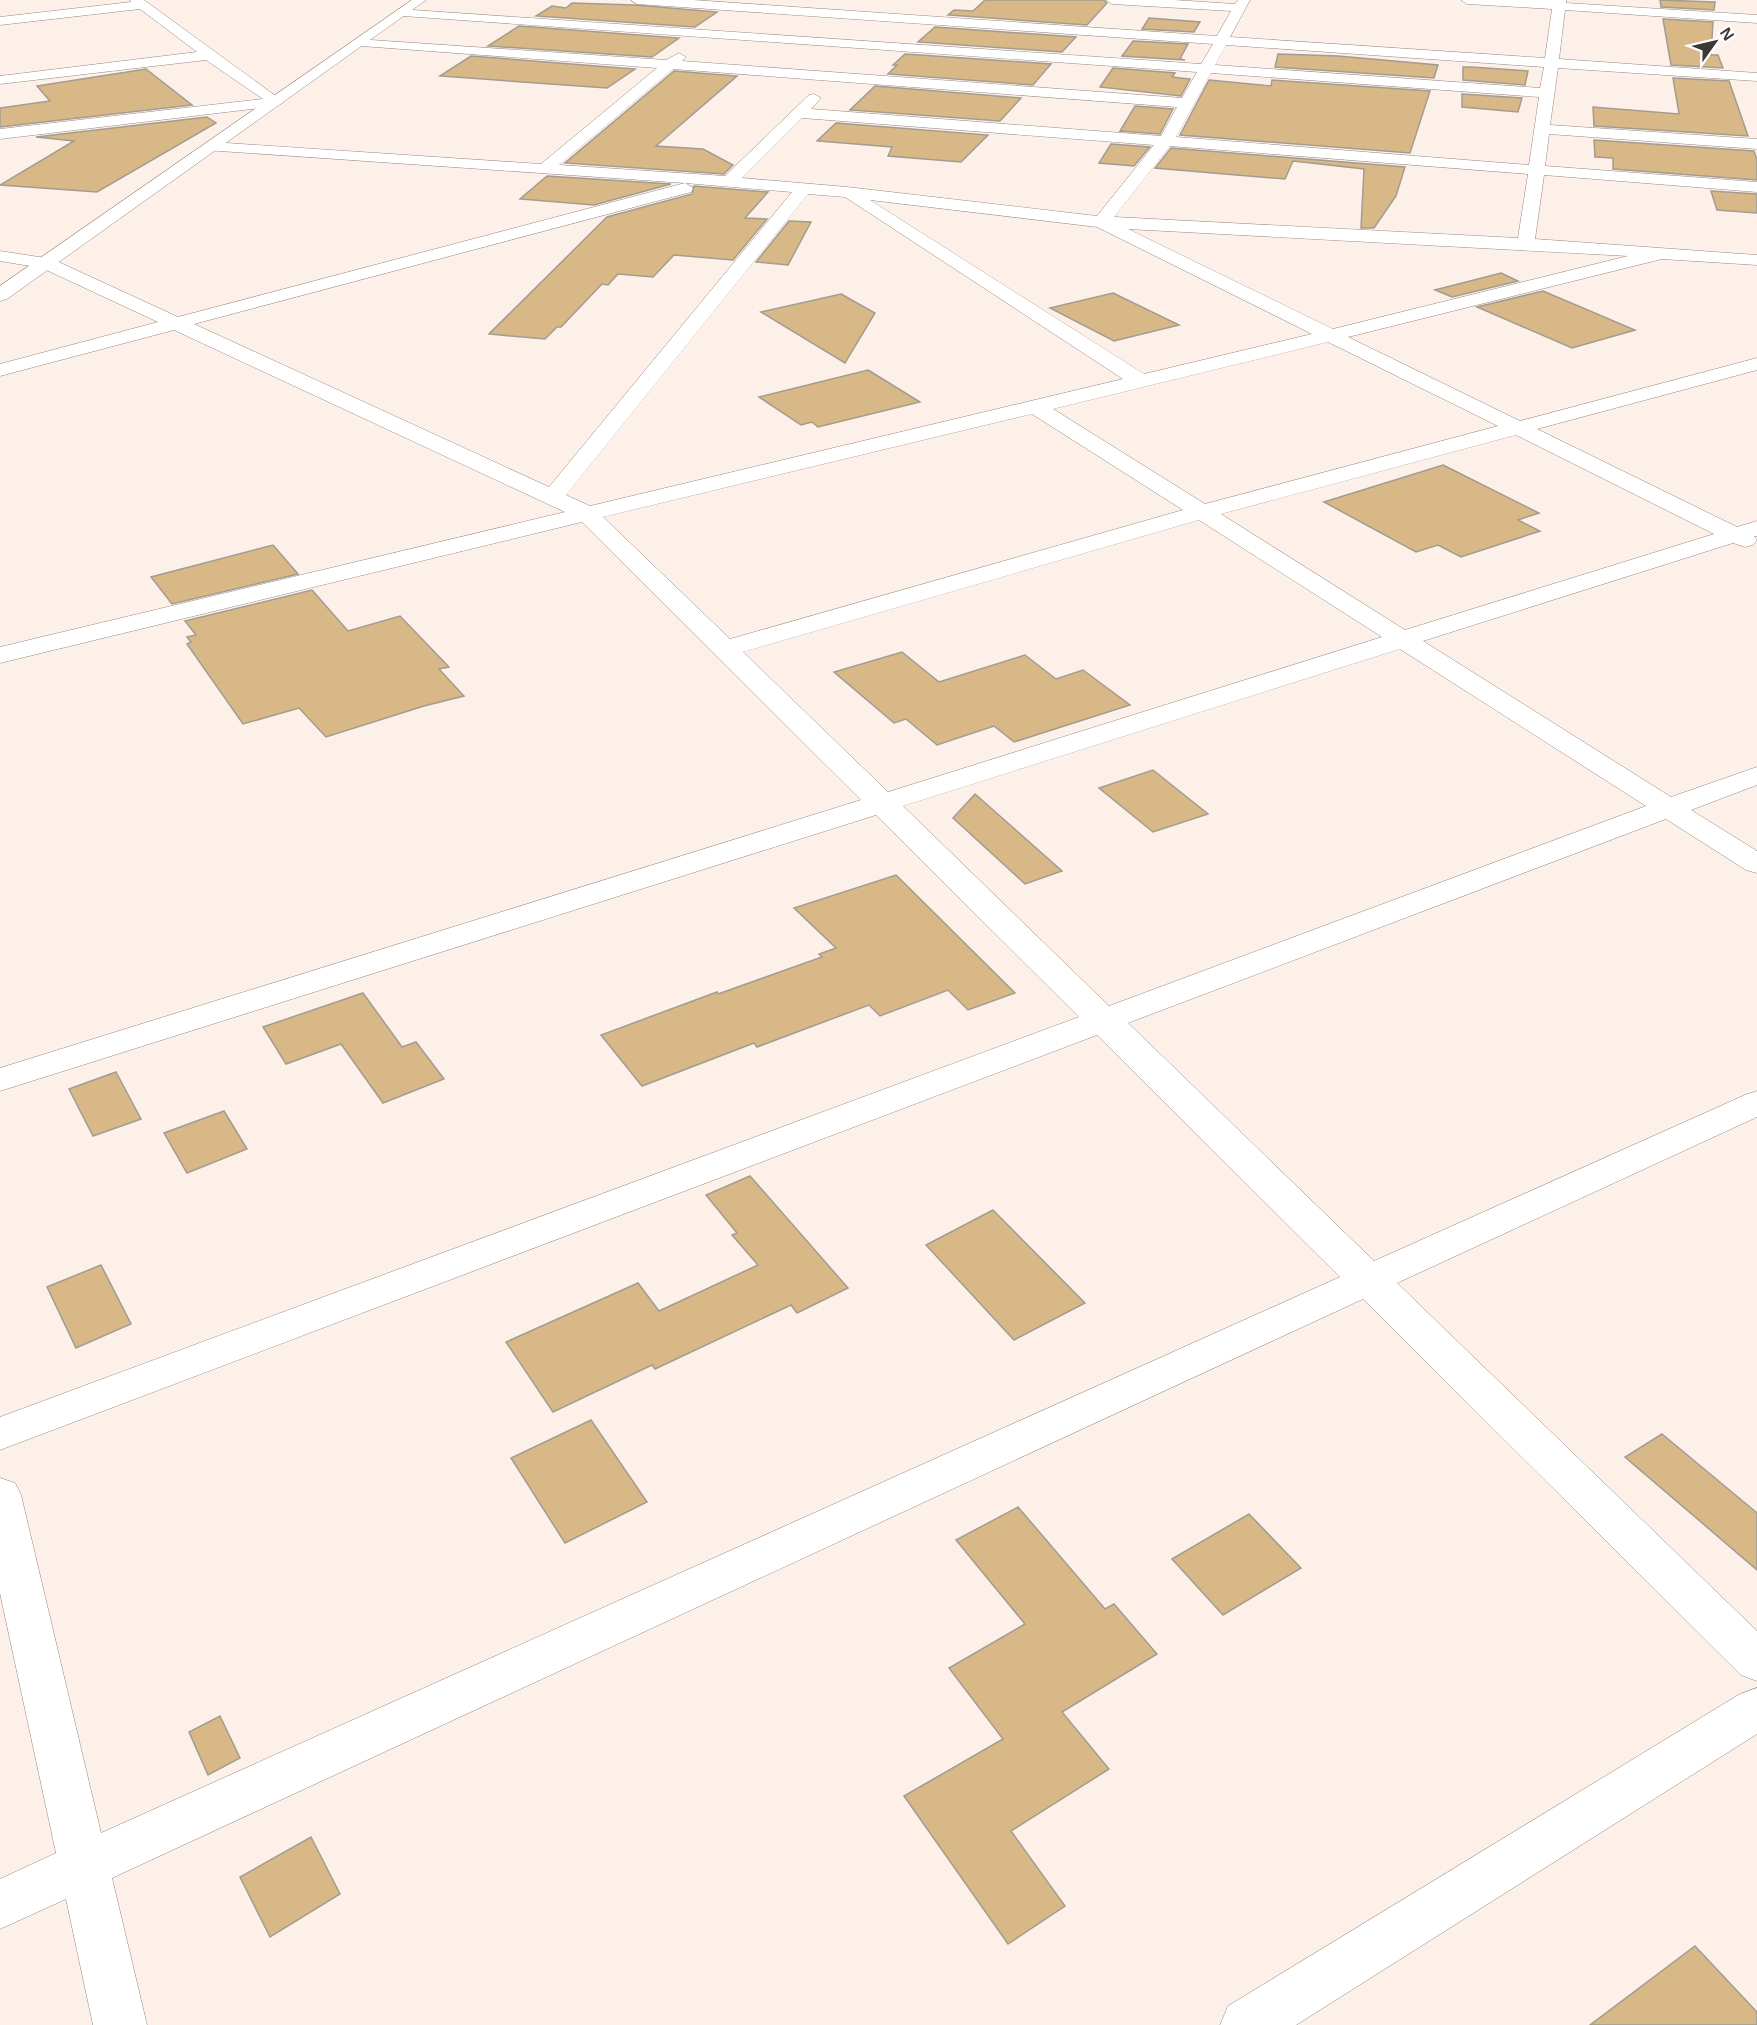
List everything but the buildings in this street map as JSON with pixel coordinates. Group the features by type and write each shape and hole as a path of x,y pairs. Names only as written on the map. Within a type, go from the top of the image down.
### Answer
{"street":[{"path":"0,295 420,0"},
{"path":"637,0 748,4 896,18 1757,77"},
{"path":"1101,222 1166,141 1242,4 1112,0"},
{"path":"1467,0 1560,3 1757,19"},
{"path":"0,21 139,2 209,55 277,102"},
{"path":"1526,244 1560,3"},
{"path":"545,169 669,64 748,4"},
{"path":"0,370 721,181 799,113 908,6"},
{"path":"403,12 1547,93"},
{"path":"361,42 1188,103"},
{"path":"0,80 209,55"},
{"path":"0,134 277,102"},
{"path":"799,113 1757,187"},
{"path":"1542,129 1757,144"},
{"path":"0,148 35,130"},
{"path":"211,147 721,181 847,192 1101,222 1526,244 1757,260"},
{"path":"553,497 804,189"},
{"path":"847,192 1140,381"},
{"path":"1101,222 1519,428 1750,536"},
{"path":"0,655 1332,336 1660,254"},
{"path":"0,256 46,263 586,513 1757,1661"},
{"path":"0,266 46,263"},
{"path":"725,649 1203,512 1757,364"},
{"path":"1034,406 1757,864"},
{"path":"0,1080 1402,639 1750,536"},
{"path":"0,1434 1757,775"},
{"path":"0,1904 1757,1103"},
{"path":"0,1495 120,2025"},
{"path":"1247,2025 1757,1709"}]}
